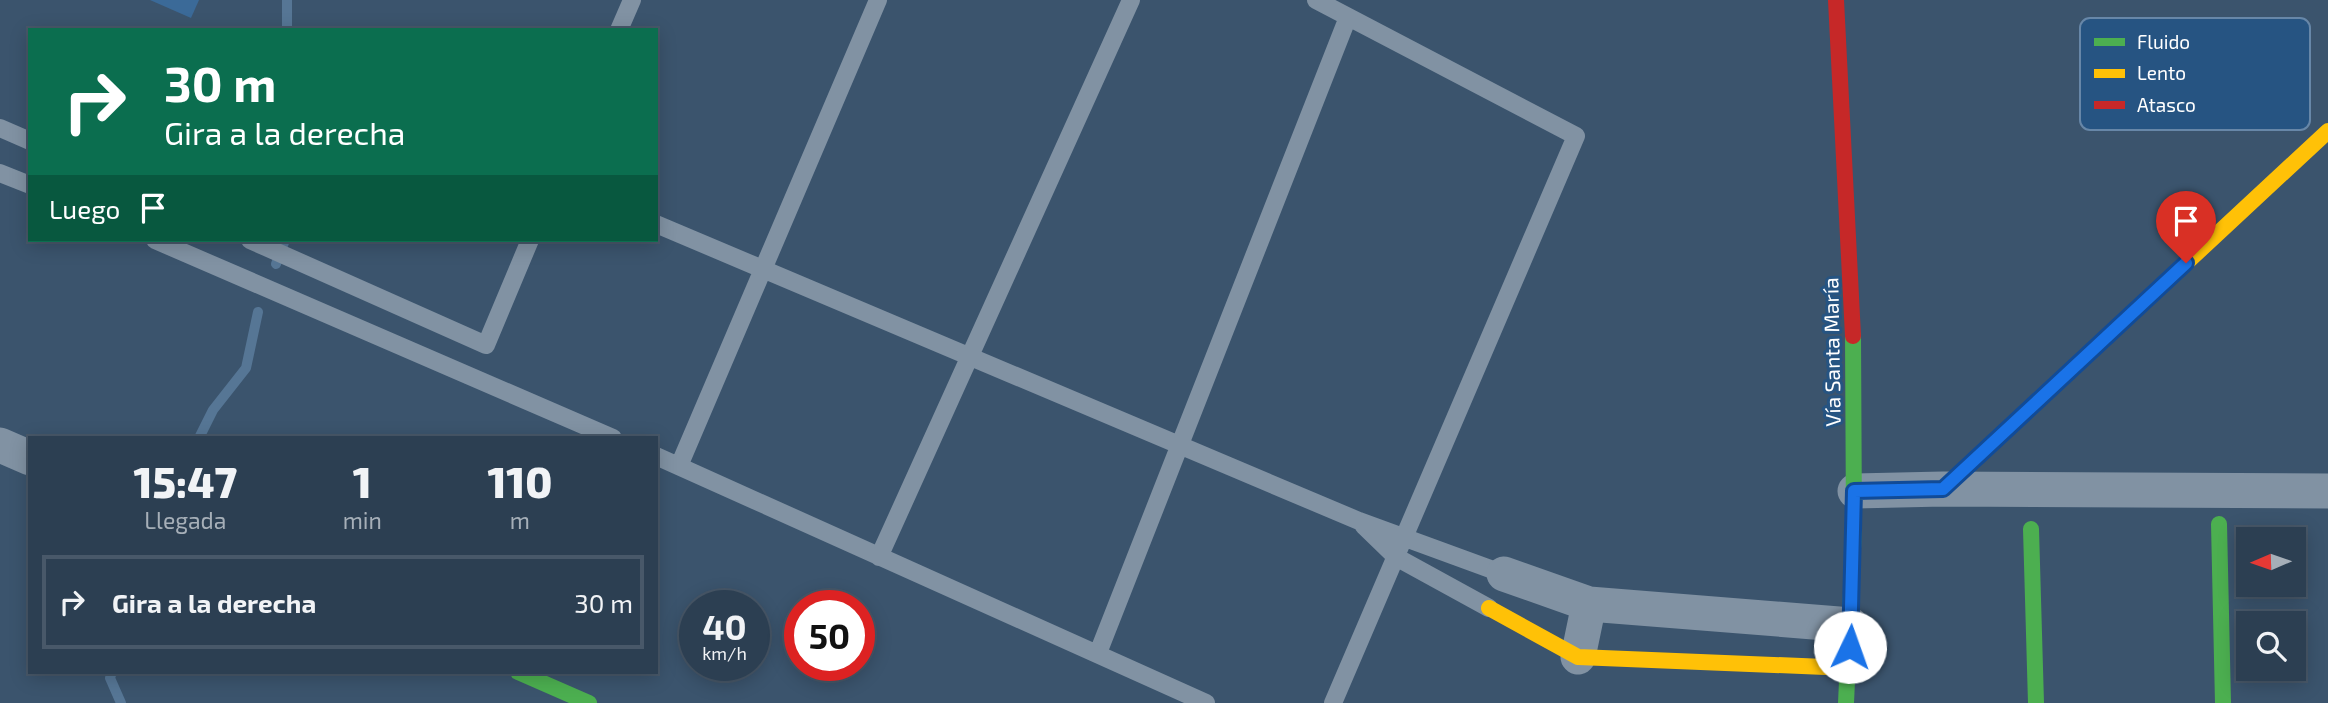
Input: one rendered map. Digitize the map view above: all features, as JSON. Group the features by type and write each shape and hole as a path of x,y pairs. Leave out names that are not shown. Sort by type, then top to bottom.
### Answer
{"street":[{"name":"Vía Santa María","path":"1836,0 1851,238 1854,491 1846,703"},
{"path":"1943,489 2328,131"},
{"path":"0,445 28,457"},
{"path":"1854,491 2321,486"},
{"path":"2219,524 2223,703"},
{"path":"2031,529 2036,703"},
{"path":"1504,573 1589,604 1851,625"},
{"path":"1526,629 1542,588"},
{"path":"1577,657 1589,604"},
{"path":"1489,608 1577,657 1849,668"},
{"path":"523,674 589,703"}],"lane":[{"path":"620,28 632,0"},
{"path":"679,466 878,0"},
{"path":"879,557 1130,0"},
{"path":"1316,0 1576,135 1333,703"},
{"path":"1098,653 1348,17"},
{"path":"0,128 28,140"},
{"path":"0,173 28,185"},
{"path":"658,225 1359,521 1504,573"},
{"path":"160,242 608,436"},
{"path":"255,242 486,345 529,242"},
{"path":"658,457 1206,703"},
{"path":"1359,521 1396,557 1489,608"}],"shaded area":[{"path":"150,0 199,0 191,18"}],"waterway":[{"path":"287,0 287,28"},
{"path":"276,264 284,242"},
{"path":"200,436 213,410 246,368 258,312"},
{"path":"111,674 110,678 121,703"}],"traffic: fast":[{"path":"1846,703 1854,527 1853,336"},
{"path":"2219,524 2223,703"},
{"path":"2031,529 2036,703"},
{"path":"523,674 589,703"}],"traffic: slow":[{"path":"1943,489 2328,131"},
{"path":"1489,608 1578,657 1849,668"}],"traffic: jam":[{"path":"1836,0 1853,336"}],"route":[{"path":"1850,647 1854,491 1943,489 2186,263"}]}
